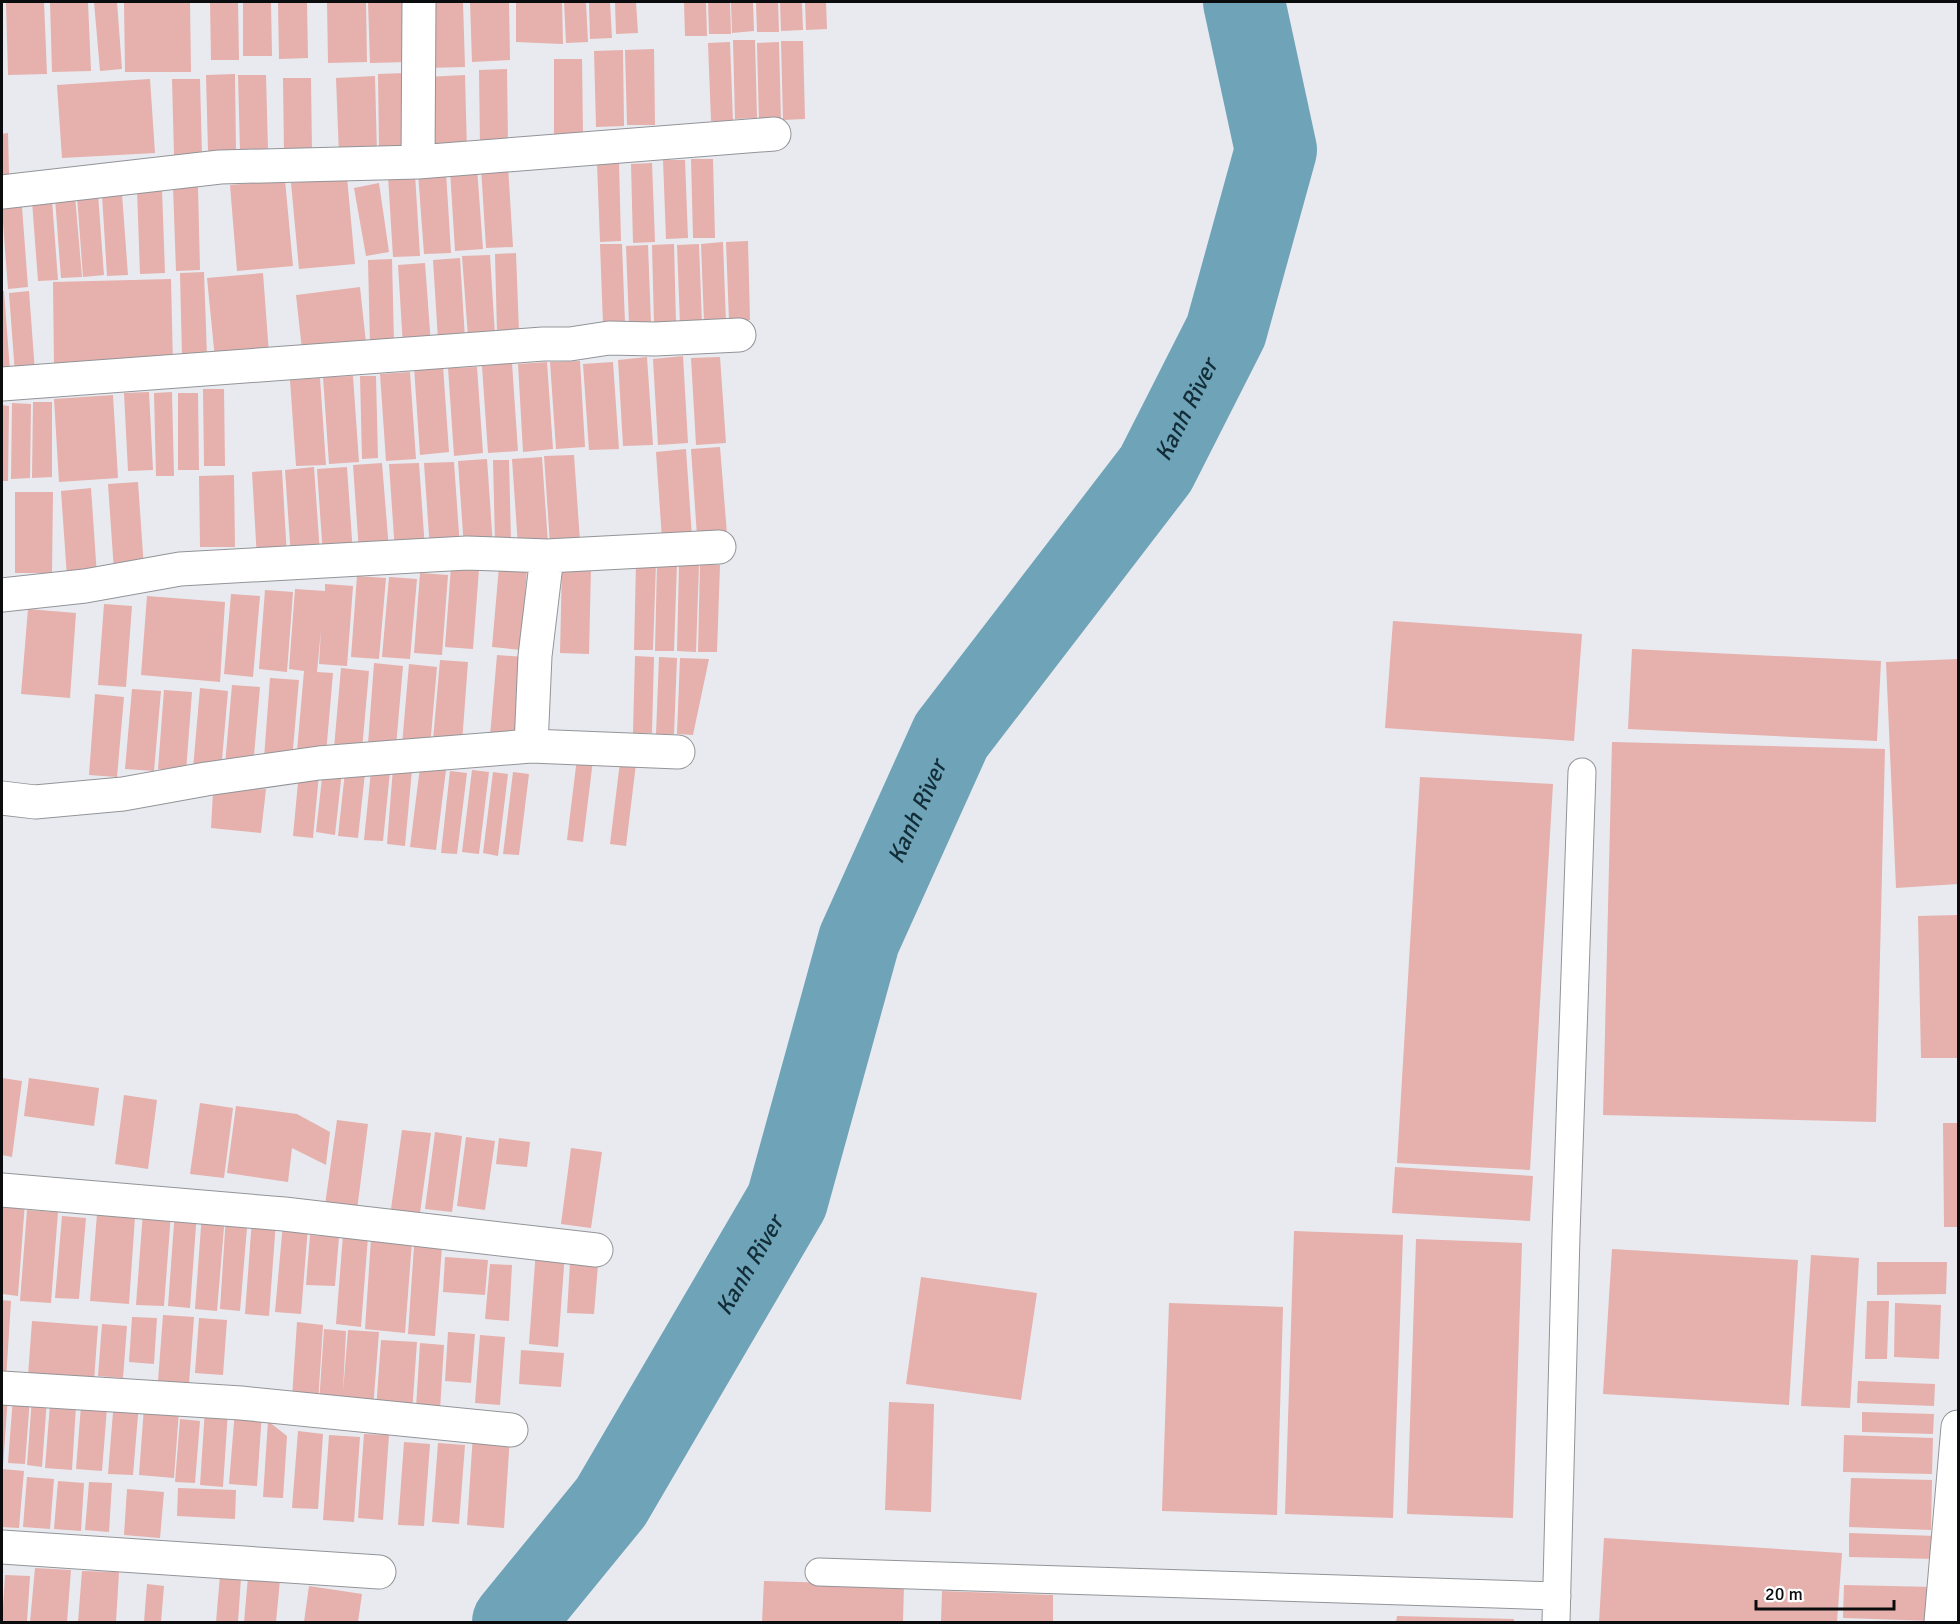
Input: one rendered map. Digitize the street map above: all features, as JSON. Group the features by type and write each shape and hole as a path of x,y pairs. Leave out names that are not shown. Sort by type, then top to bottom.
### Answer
{"street":[{"path":"418,162 419,2"},
{"path":"2,192 220,167 418,162 774,134"},
{"path":"2,384 543,344 570,344 609,338 655,339 739,335"},
{"path":"2,595 85,586 180,569 467,553 547,556 719,547"},
{"path":"531,746 535,656 547,556"},
{"path":"2,798 34,802 123,794 206,779 319,763 531,746 678,752"},
{"path":"2,1190 284,1214 596,1250"},
{"path":"2,1388 241,1403 511,1430"},
{"path":"1941,1623 1959,1427"},
{"path":"2,1547 379,1572"}],"lane":[{"path":"1556,1623 1566,1235 1582,772"},
{"path":"819,1572 1557,1596"}],"building":[{"path":"6,2 44,2 47,74 8,75"},
{"path":"50,2 88,2 91,71 52,72"},
{"path":"94,2 117,2 122,69 100,71"},
{"path":"124,2 190,2 191,72 125,72"},
{"path":"210,2 238,2 239,60 211,60"},
{"path":"243,2 271,2 272,56 243,56"},
{"path":"278,2 307,2 308,58 279,59"},
{"path":"327,2 366,2 367,62 328,63"},
{"path":"368,2 407,2 408,62 370,63"},
{"path":"425,2 463,2 465,67 427,68"},
{"path":"470,2 509,2 510,60 472,62"},
{"path":"516,2 562,2 563,44 516,42"},
{"path":"564,2 586,2 588,42 566,43"},
{"path":"589,2 610,2 612,38 590,39"},
{"path":"615,2 636,2 638,33 616,34"},
{"path":"684,2 706,2 707,36 685,36"},
{"path":"708,2 730,2 731,34 709,34"},
{"path":"731,2 753,2 754,31 732,33"},
{"path":"756,2 778,2 779,32 757,32"},
{"path":"780,2 802,2 803,30 781,31"},
{"path":"805,2 826,2 827,29 806,30"},
{"path":"733,40 755,40 757,118 735,119"},
{"path":"781,41 803,41 805,119 783,120"},
{"path":"730,42 733,121 711,121 708,43"},
{"path":"779,42 781,121 759,122 757,43"},
{"path":"654,49 655,125 627,125 625,50"},
{"path":"623,50 624,126 596,127 594,51"},
{"path":"554,59 582,59 583,135 554,135"},
{"path":"507,69 508,145 480,146 479,70"},
{"path":"406,73 407,150 379,150 378,74"},
{"path":"235,74 236,151 208,151 206,75"},
{"path":"238,75 266,75 268,150 240,151"},
{"path":"465,75 467,152 428,153 426,77"},
{"path":"375,76 377,153 339,155 336,78"},
{"path":"283,78 311,78 312,153 284,154"},
{"path":"150,79 155,153 62,158 57,85"},
{"path":"172,79 200,79 202,155 174,155"},
{"path":"8,133 9,175 2,175 2,134"},
{"path":"691,159 713,159 715,238 693,238"},
{"path":"663,160 685,160 688,238 666,239"},
{"path":"619,162 621,241 600,242 597,163"},
{"path":"652,163 655,242 633,243 631,164"},
{"path":"508,166 513,247 486,248 481,167"},
{"path":"477,168 483,249 455,251 450,170"},
{"path":"446,172 451,253 424,254 418,173"},
{"path":"415,174 420,256 393,257 388,176"},
{"path":"347,177 355,264 299,269 291,183"},
{"path":"285,180 293,266 237,271 230,185"},
{"path":"379,183 389,252 366,256 354,188"},
{"path":"173,186 198,186 200,270 176,271"},
{"path":"137,189 162,189 165,273 140,274"},
{"path":"98,194 104,275 83,277 77,196"},
{"path":"122,194 128,275 107,276 102,195"},
{"path":"75,196 82,277 61,278 55,198"},
{"path":"52,200 58,280 38,281 32,201"},
{"path":"22,207 28,287 8,289 2,209"},
{"path":"748,241 750,320 729,321 726,242"},
{"path":"723,242 726,322 704,322 701,244"},
{"path":"600,244 622,244 625,323 603,324"},
{"path":"674,244 676,323 654,324 652,245"},
{"path":"699,244 702,324 680,324 677,245"},
{"path":"648,245 651,324 629,324 626,246"},
{"path":"516,253 519,332 497,333 495,254"},
{"path":"490,255 495,335 468,337 462,256"},
{"path":"460,258 465,339 438,340 433,260"},
{"path":"392,259 394,343 370,344 368,260"},
{"path":"425,263 431,345 403,346 398,265"},
{"path":"204,272 207,356 182,357 180,273"},
{"path":"263,273 269,354 215,359 207,278"},
{"path":"171,279 173,366 54,368 53,282"},
{"path":"360,287 366,343 302,350 296,295"},
{"path":"2,291 4,291 10,371 2,372"},
{"path":"29,291 35,372 15,374 9,293"},
{"path":"683,356 688,443 658,445 653,359"},
{"path":"647,357 653,445 623,446 618,360"},
{"path":"720,357 726,443 696,445 691,358"},
{"path":"580,361 585,447 556,449 550,362"},
{"path":"547,362 553,449 523,452 518,364"},
{"path":"613,362 619,449 589,450 583,364"},
{"path":"512,363 518,451 488,453 482,366"},
{"path":"443,366 449,452 420,455 414,367"},
{"path":"477,367 483,453 454,456 448,368"},
{"path":"410,372 416,459 386,461 380,374"},
{"path":"353,376 359,462 329,464 323,377"},
{"path":"360,376 376,376 378,458 362,459"},
{"path":"320,378 326,465 296,466 290,380"},
{"path":"203,389 224,389 225,466 204,466"},
{"path":"149,392 153,470 128,471 124,393"},
{"path":"172,392 174,476 156,476 154,393"},
{"path":"178,393 198,393 199,470 178,470"},
{"path":"113,395 118,478 59,482 54,399"},
{"path":"33,402 52,402 52,477 32,478"},
{"path":"12,403 31,404 30,478 11,479"},
{"path":"2,405 9,406 8,481 2,481"},
{"path":"720,447 727,534 697,536 691,449"},
{"path":"686,449 692,537 662,539 656,452"},
{"path":"574,455 580,541 550,544 544,456"},
{"path":"542,457 548,544 518,546 512,459"},
{"path":"487,459 493,546 464,548 458,461"},
{"path":"493,460 509,460 511,542 495,543"},
{"path":"454,462 460,548 430,550 424,463"},
{"path":"382,463 389,550 359,552 353,465"},
{"path":"419,463 425,549 395,552 389,464"},
{"path":"314,467 320,554 291,557 285,470"},
{"path":"347,467 353,554 323,556 317,469"},
{"path":"282,470 287,557 257,559 252,472"},
{"path":"234,475 235,547 200,547 199,476"},
{"path":"138,482 144,569 114,571 108,484"},
{"path":"91,488 97,576 67,577 61,491"},
{"path":"15,492 53,492 52,573 15,573"},
{"path":"636,563 656,563 653,650 634,650"},
{"path":"657,563 677,563 674,651 655,651"},
{"path":"679,564 699,564 696,652 677,651"},
{"path":"700,564 720,565 717,652 698,652"},
{"path":"562,565 591,566 589,654 560,653"},
{"path":"451,567 479,569 473,649 445,647"},
{"path":"499,567 527,569 521,650 492,647"},
{"path":"420,573 448,575 442,655 414,653"},
{"path":"357,576 386,578 379,659 351,657"},
{"path":"389,577 417,579 410,659 382,657"},
{"path":"325,584 353,586 347,666 319,664 321,630 317,672 333,673 326,754 297,751 304,671 289,669 295,589 325,591"},
{"path":"265,590 293,592 287,672 259,669"},
{"path":"231,594 260,596 253,677 224,674"},
{"path":"147,596 225,602 220,682 141,675"},
{"path":"104,604 132,606 126,687 98,685"},
{"path":"28,609 76,613 70,698 21,694"},
{"path":"1393,621 1582,634 1574,741 1385,728"},
{"path":"1632,649 1881,661 1877,741 1628,729"},
{"path":"497,655 525,657 519,738 490,736"},
{"path":"635,656 654,657 652,733 633,733"},
{"path":"659,657 677,658 674,734 656,734"},
{"path":"680,658 709,659 693,735 677,734"},
{"path":"1958,659 1958,884 1896,888 1886,662"},
{"path":"440,660 468,662 462,743 433,740"},
{"path":"374,663 403,666 396,746 368,744"},
{"path":"409,664 437,667 430,747 402,745"},
{"path":"341,668 369,671 362,750 334,748"},
{"path":"270,678 299,680 292,760 264,758"},
{"path":"232,685 260,687 253,767 225,765"},
{"path":"200,688 228,691 221,771 193,769"},
{"path":"132,689 161,691 154,771 125,769"},
{"path":"164,690 192,692 186,772 158,769"},
{"path":"95,694 124,697 117,777 89,775"},
{"path":"1612,742 1885,749 1876,1122 1603,1115"},
{"path":"577,758 593,760 583,842 567,840"},
{"path":"620,762 636,764 626,846 610,844"},
{"path":"420,767 446,770 436,850 410,847"},
{"path":"393,768 412,770 405,846 387,844"},
{"path":"323,769 342,771 335,835 316,832"},
{"path":"472,770 489,772 479,854 462,852"},
{"path":"371,771 390,772 383,841 364,840"},
{"path":"450,771 467,773 457,854 441,853"},
{"path":"299,772 319,774 313,838 293,836"},
{"path":"345,772 365,773 358,838 338,836"},
{"path":"493,772 508,774 498,856 483,853"},
{"path":"513,772 529,774 519,855 503,854"},
{"path":"1420,777 1553,784 1530,1170 1397,1163"},
{"path":"266,789 261,833 211,828 213,792"},
{"path":"1958,915 1958,1058 1921,1058 1918,916"},
{"path":"2,1078 22,1081 12,1157 2,1155"},
{"path":"29,1078 99,1088 94,1126 24,1116"},
{"path":"124,1095 157,1100 148,1169 115,1164"},
{"path":"200,1103 233,1108 224,1178 190,1174"},
{"path":"236,1106 297,1114 330,1132 326,1165 292,1148 288,1182 227,1173"},
{"path":"337,1120 368,1124 357,1210 325,1205"},
{"path":"1943,1123 1958,1123 1958,1227 1944,1227"},
{"path":"402,1130 431,1133 420,1213 391,1209"},
{"path":"435,1132 462,1136 452,1212 425,1209"},
{"path":"466,1137 495,1141 485,1210 457,1206"},
{"path":"499,1138 530,1142 527,1167 496,1164"},
{"path":"571,1148 602,1152 591,1228 561,1224"},
{"path":"1395,1167 1533,1176 1530,1221 1392,1213"},
{"path":"2,1201 25,1202 18,1296 2,1294"},
{"path":"27,1210 58,1212 51,1303 20,1301"},
{"path":"175,1210 197,1212 190,1308 168,1306"},
{"path":"143,1212 171,1214 164,1306 136,1305"},
{"path":"202,1213 225,1215 217,1311 195,1309"},
{"path":"97,1214 135,1217 129,1304 90,1301"},
{"path":"226,1215 248,1216 240,1311 220,1309"},
{"path":"62,1216 86,1218 79,1299 55,1298"},
{"path":"252,1219 276,1221 269,1316 245,1314"},
{"path":"283,1223 308,1227 301,1314 275,1312"},
{"path":"1294,1231 1403,1235 1393,1518 1285,1514"},
{"path":"310,1235 339,1237 335,1286 306,1285"},
{"path":"343,1235 368,1237 361,1327 336,1324"},
{"path":"371,1239 412,1242 405,1333 365,1329"},
{"path":"1416,1239 1522,1243 1513,1518 1407,1514"},
{"path":"414,1246 442,1248 435,1336 408,1334"},
{"path":"1612,1249 1798,1260 1789,1405 1603,1394"},
{"path":"536,1250 565,1253 558,1347 529,1344"},
{"path":"1811,1255 1859,1258 1850,1408 1801,1406"},
{"path":"445,1257 488,1260 485,1295 443,1292"},
{"path":"1877,1262 1947,1262 1946,1294 1877,1295"},
{"path":"570,1263 598,1265 594,1314 567,1313"},
{"path":"490,1264 512,1265 509,1321 485,1319"},
{"path":"921,1277 1037,1293 1021,1400 906,1384"},
{"path":"2,1300 11,1301 6,1380 2,1380"},
{"path":"1867,1301 1889,1301 1887,1359 1865,1359"},
{"path":"1169,1303 1283,1307 1277,1515 1162,1511"},
{"path":"1895,1303 1941,1305 1939,1359 1894,1357"},
{"path":"163,1315 194,1317 189,1384 158,1381"},
{"path":"132,1317 157,1318 154,1364 129,1362"},
{"path":"199,1318 227,1320 223,1375 195,1373"},
{"path":"32,1321 98,1326 94,1381 28,1376"},
{"path":"297,1322 323,1325 318,1403 292,1398"},
{"path":"102,1324 127,1326 123,1378 98,1376"},
{"path":"324,1329 346,1331 343,1392 348,1330 379,1332 373,1409 319,1404"},
{"path":"448,1332 475,1334 471,1383 445,1381"},
{"path":"480,1335 505,1337 500,1405 475,1403"},
{"path":"381,1340 417,1342 412,1413 376,1410"},
{"path":"420,1343 444,1345 440,1410 416,1408"},
{"path":"521,1350 564,1353 561,1387 519,1384"},
{"path":"1858,1381 1935,1384 1934,1406 1857,1403"},
{"path":"2,1395 8,1396 3,1466 2,1466"},
{"path":"13,1397 30,1398 25,1464 8,1463"},
{"path":"32,1398 47,1400 42,1467 27,1465"},
{"path":"114,1400 139,1403 133,1475 108,1474"},
{"path":"889,1402 934,1404 931,1512 885,1510"},
{"path":"50,1404 76,1406 72,1470 45,1468"},
{"path":"81,1406 107,1408 102,1471 76,1469"},
{"path":"144,1407 179,1410 174,1478 139,1475"},
{"path":"205,1409 228,1411 223,1487 200,1485"},
{"path":"235,1410 262,1412 257,1486 229,1484"},
{"path":"1862,1412 1934,1414 1933,1434 1862,1432"},
{"path":"180,1419 200,1421 195,1483 175,1482"},
{"path":"268,1421 287,1436 283,1498 263,1497"},
{"path":"298,1431 323,1434 318,1509 292,1508"},
{"path":"364,1434 389,1435 383,1520 358,1518"},
{"path":"473,1434 510,1436 504,1528 467,1525"},
{"path":"329,1435 360,1437 354,1522 323,1520"},
{"path":"1844,1435 1933,1438 1932,1474 1843,1472"},
{"path":"404,1442 430,1444 424,1526 398,1525"},
{"path":"438,1443 465,1445 459,1524 432,1522"},
{"path":"2,1469 24,1471 19,1528 2,1527"},
{"path":"27,1477 54,1479 50,1529 23,1527"},
{"path":"1851,1478 1932,1480 1931,1530 1849,1527"},
{"path":"58,1481 84,1483 81,1531 54,1529"},
{"path":"89,1482 112,1483 109,1532 85,1530"},
{"path":"178,1488 236,1490 235,1519 177,1516"},
{"path":"127,1489 164,1492 160,1538 124,1535"},
{"path":"1849,1533 1937,1536 1936,1559 1849,1557"},
{"path":"1604,1538 1842,1553 1837,1622 1599,1622"},
{"path":"35,1568 71,1570 67,1622 30,1622"},
{"path":"82,1571 119,1572 116,1622 78,1622"},
{"path":"5,1575 30,1576 27,1622 2,1622"},
{"path":"220,1576 241,1578 238,1622 216,1622"},
{"path":"248,1577 280,1580 276,1622 244,1622"},
{"path":"764,1581 904,1585 903,1622 762,1622"},
{"path":"147,1584 164,1586 161,1622 144,1622"},
{"path":"1844,1585 1935,1587 1934,1621 1843,1618"},
{"path":"309,1586 362,1594 358,1622 304,1622"},
{"path":"942,1591 1053,1595 1053,1622 941,1622"},
{"path":"1397,1616 1514,1619 1514,1622 1396,1622"}],"waterway":[{"name":"Kanh River","path":"513,1622 611,1502 787,1201 859,940 951,736 1156,469 1226,331 1276,150 1244,2"}]}
